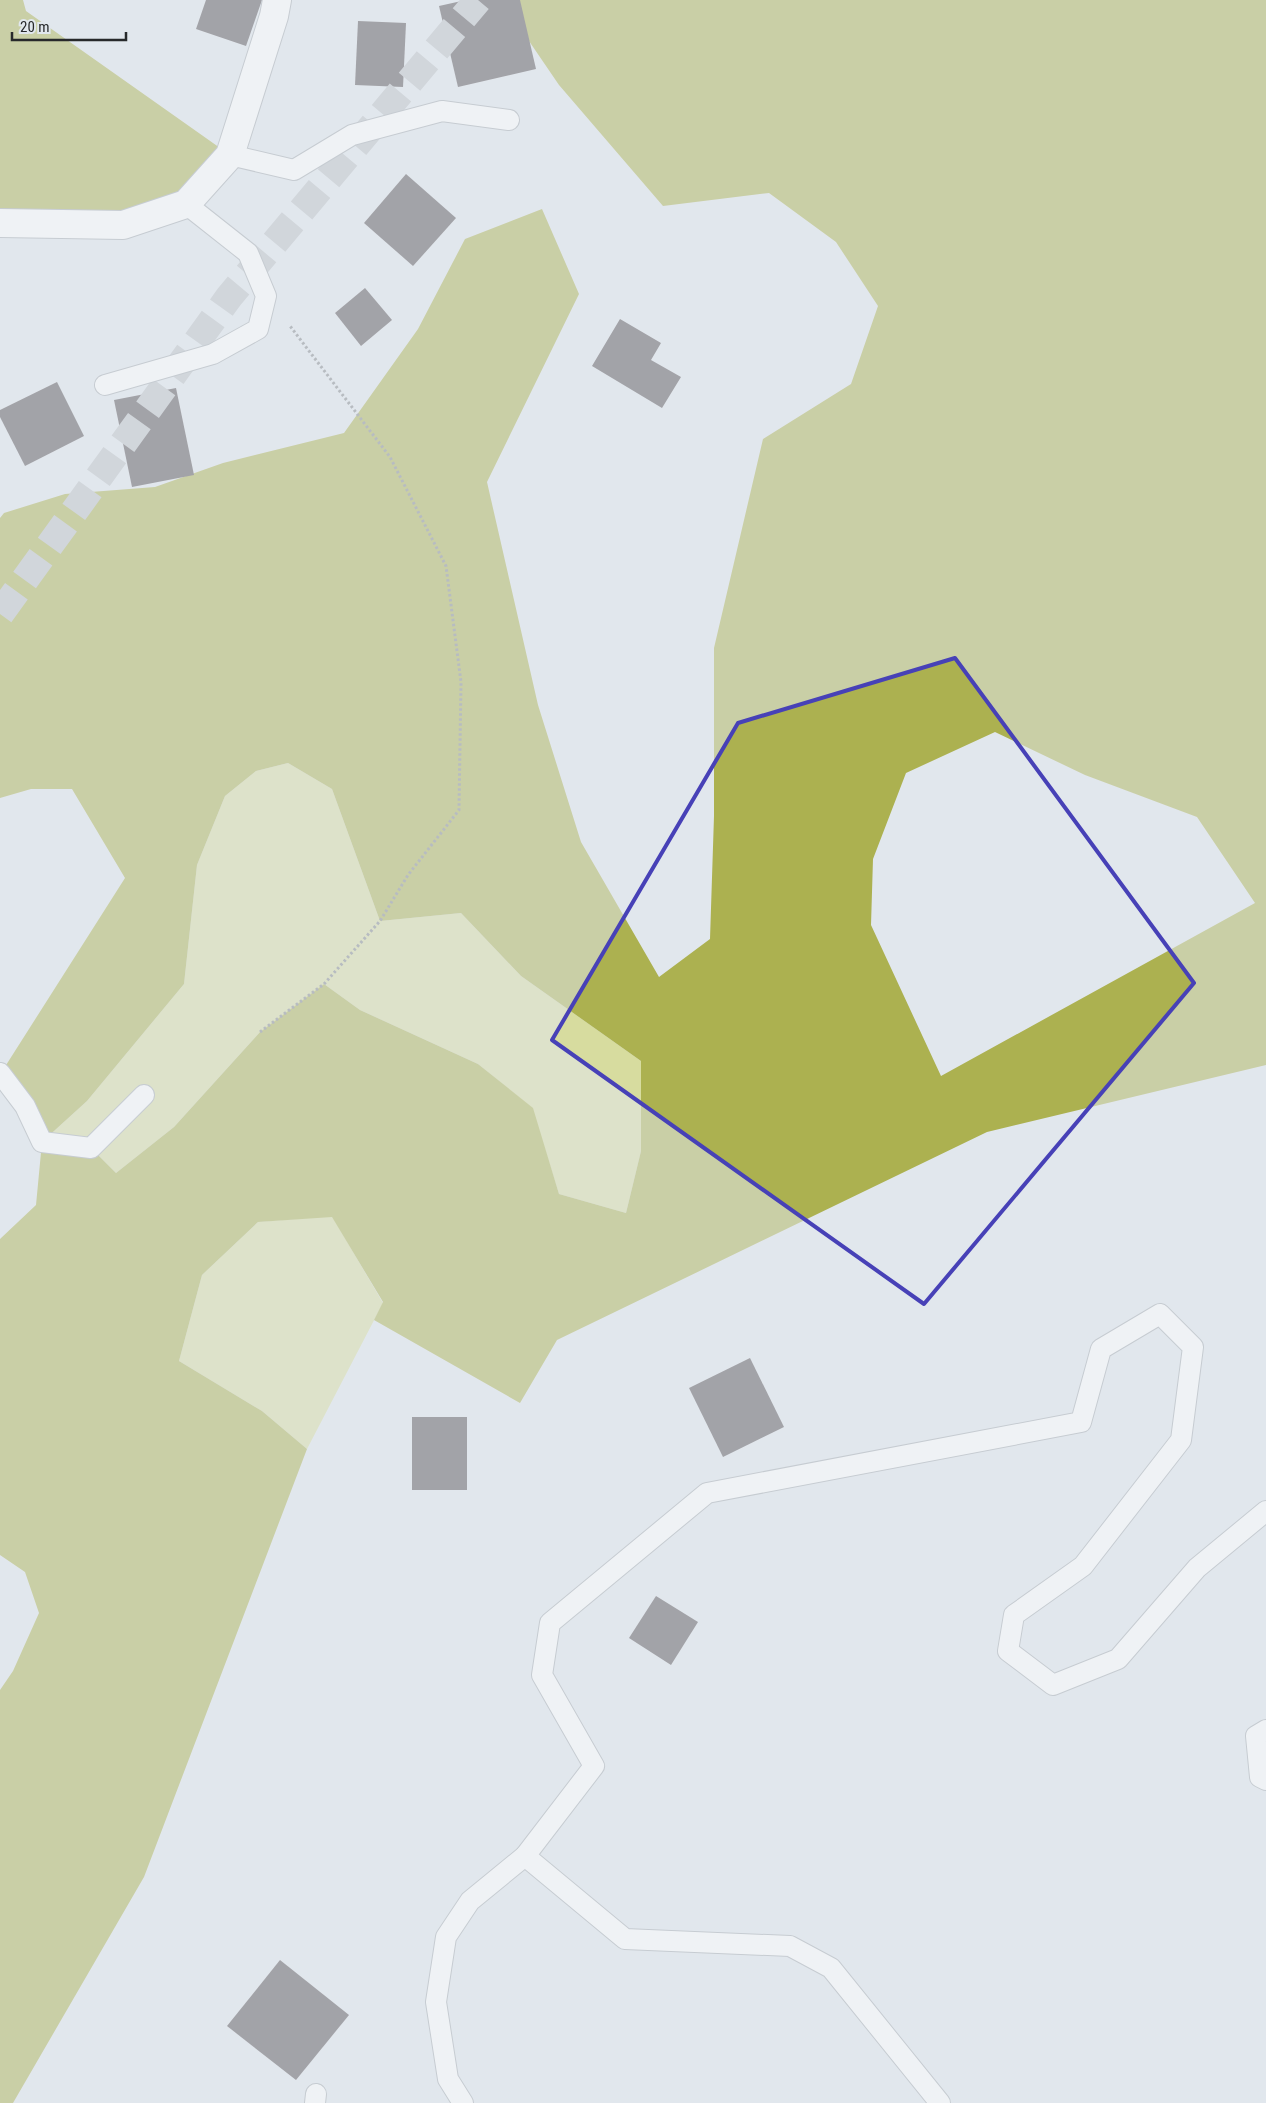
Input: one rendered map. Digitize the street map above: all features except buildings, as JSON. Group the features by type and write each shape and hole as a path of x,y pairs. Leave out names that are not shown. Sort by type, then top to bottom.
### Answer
{"street":[{"path":"0,223 124,225 186,204 230,155 274,16 277,0"}],"lane":[{"path":"230,155 294,170 352,136 442,111 509,120"},
{"path":"105,385 213,354 258,329 266,296 248,252 186,204"},
{"path":"0,1073 25,1106 42,1142 91,1148 144,1095"},
{"path":"462,2103 448,2079 436,2002 446,1937 470,1901 525,1856 594,1766 542,1675 550,1623 707,1493 1081,1422 1102,1349 1160,1314 1193,1347 1181,1440 1083,1566 1014,1614 1008,1651 1053,1686 1118,1660 1197,1568 1266,1510"},
{"path":"1266,1730 1256,1736 1260,1777 1266,1780"},
{"path":"525,1856 625,1939 790,1946 830,1968 940,2103"}],"path":[{"path":"260,1032 324,984 343,963 380,921 408,875 459,810 461,682 446,566 390,457 266,296"}],"highlighted area":[{"path":"955,658 1194,983 924,1304 552,1040 738,723"}],"green space":[{"path":"0,0 23,0 26,11 230,155 186,204 123,225 0,223"},
{"path":"501,0 1266,0 1266,1065 987,1132 557,1340 520,1403 374,1320 383,1302 332,1217 258,1222 202,1275 179,1361 262,1411 307,1449 144,1877 13,2103 0,2103 0,1690 13,1671 39,1613 25,1572 0,1555 0,1239 36,1205 42,1142 1,1073 125,878 72,789 31,789 0,798 0,518 4,513 65,494 155,487 223,463 344,433 418,329 465,239 542,209 579,294 487,482 538,705 581,842 659,977 710,939 714,816 714,648 763,439 851,384 878,306 836,242 769,193 663,206 559,85","holes":["995,732 1085,775 1197,817 1255,903 941,1076 871,925 873,859 906,773","288,763 332,789 380,921 461,913 521,976 641,1061 641,1151 626,1213 559,1194 533,1108 478,1064 360,1010 324,984 260,1032 174,1127 116,1173 91,1148 43,1141 87,1101 184,984 197,865 225,796 256,771"]},
{"path":"288,763 332,789 380,921 461,913 521,976 641,1061 641,1151 626,1213 559,1194 532,1108 478,1064 360,1010 324,984 260,1032 174,1127 116,1173 91,1148 42,1142 87,1101 184,984 197,865 225,796 256,771"},
{"path":"332,1216 383,1303 307,1449 262,1411 179,1361 202,1275 258,1222"}],"tunnel":[{"path":"0,614 229,297 478,0"}]}
